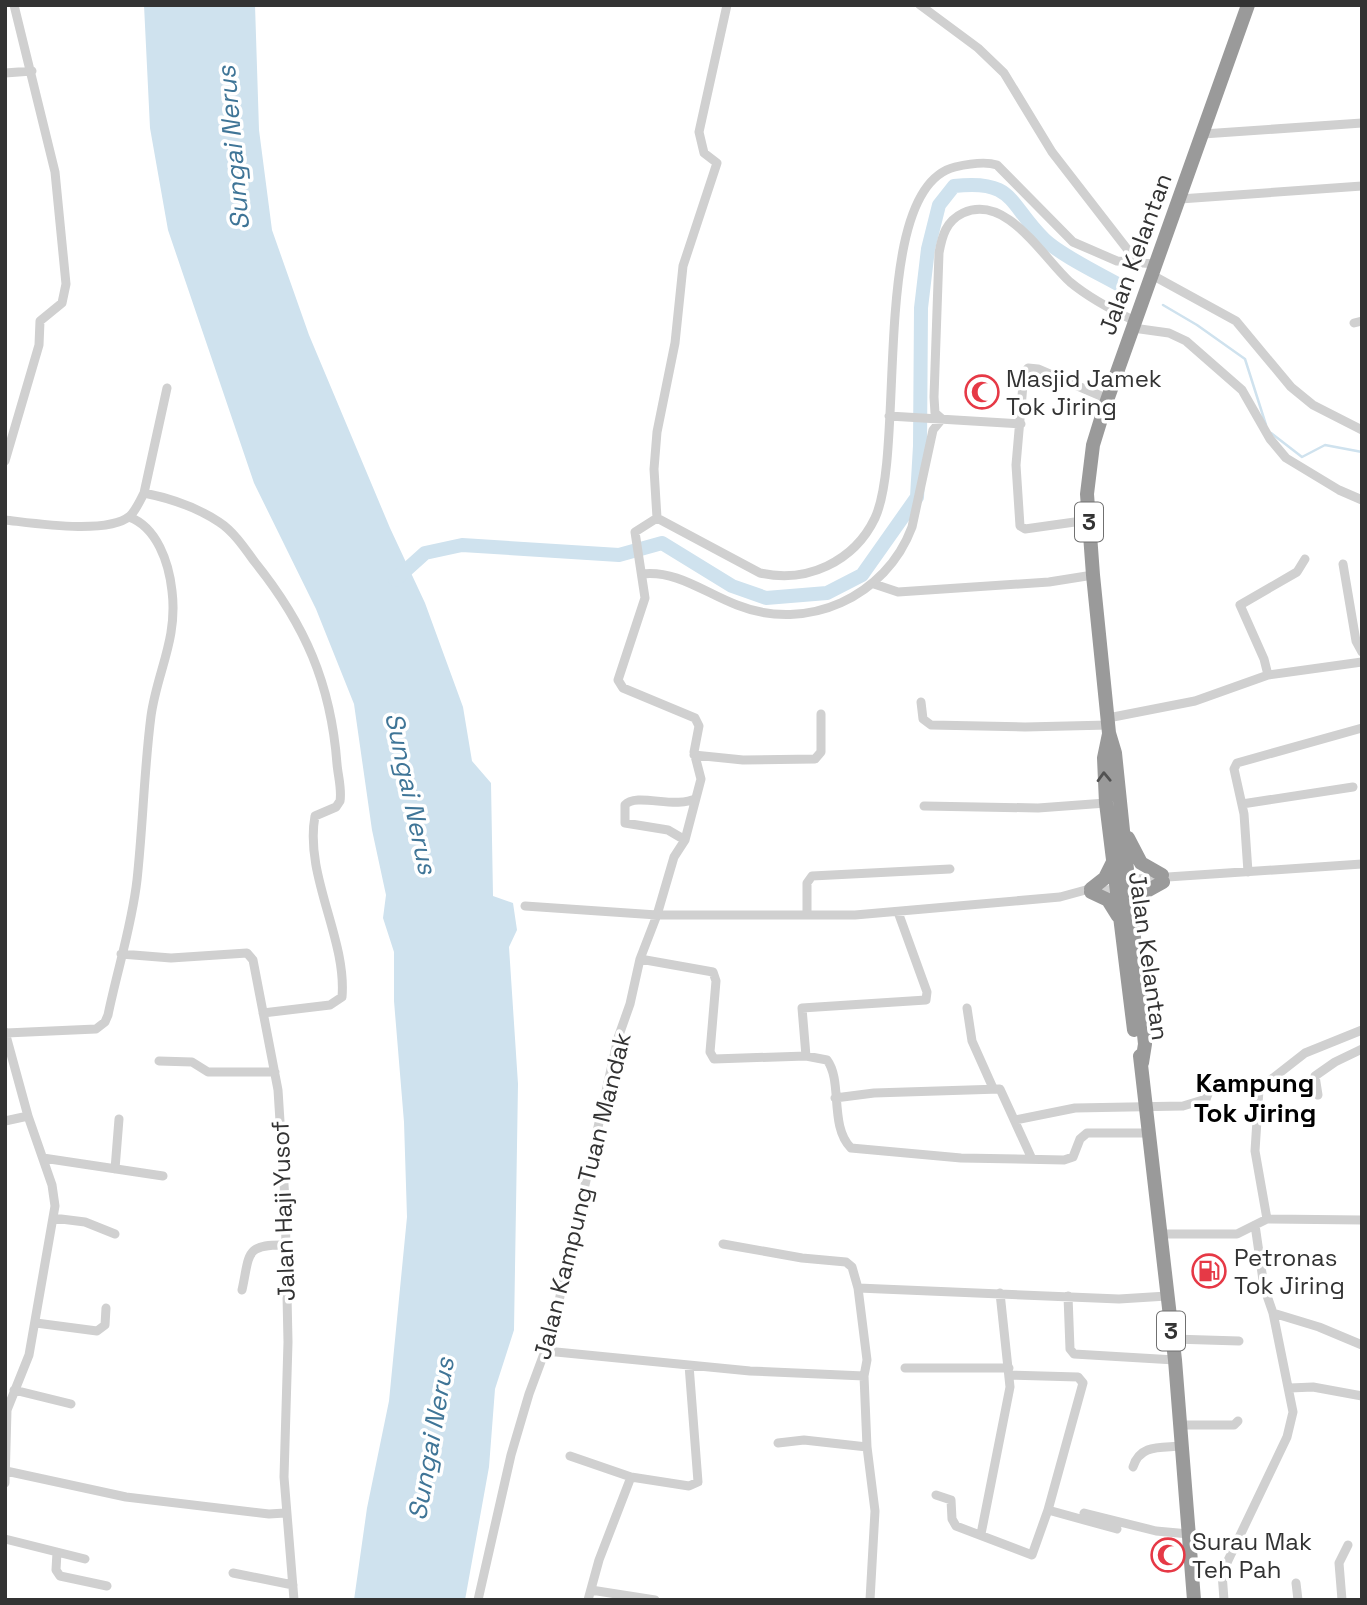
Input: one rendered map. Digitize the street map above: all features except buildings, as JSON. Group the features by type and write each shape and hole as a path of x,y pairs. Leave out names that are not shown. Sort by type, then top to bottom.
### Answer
{"highway":[{"name":"Jalan Kelantan","path":"1142,1063 1128,988 1122,923 1122,820 1093,575 1089,471 1108,399 1248,5"},
{"name":"Jalan Kelantan","path":"1109,725 1104,758 1106,803 1113,862 1123,884 1134,943 1145,1044 1142,1063"},
{"path":"1122,820 1137,857 1151,871 1164,878 1140,897 1134,943"},
{"path":"1113,862 1105,877 1090,891 1108,901 1122,923"},
{"name":"3","path":"1142,1063 1175,1360 1194,1600"}],"street":[{"path":"5,461 39,345 40,321 62,303 66,292 55,172 14,5"},
{"path":"657,518 654,469 657,432 677,333 683,267 717,163 701,148 699,132 727,5"},
{"path":"920,5 978,48 1004,73 1052,152 1138,263 1236,321 1290,387 1313,405 1362,430"},
{"path":"5,73 32,71"},
{"path":"1203,134 1362,123"},
{"path":"657,518 760,573 791,576 818,570 843,557 856,545 876,517 885,477 888,416 905,239 917,206 939,173 962,165 998,165 1073,242 1117,261 1138,263"},
{"path":"1180,199 1362,186"},
{"path":"939,418 935,413 934,397 939,253 944,230 963,213 989,210 1006,218 1070,282 1135,323 1186,341 1242,390 1270,439 1286,458 1339,491 1362,500"},
{"path":"1089,520 1025,529 1020,526 1016,465 1024,373 1028,368 1038,369 1108,399"},
{"path":"5,520 105,524 129,517 144,493 167,388"},
{"path":"888,416 1021,424"},
{"path":"657,518 635,532 640,569 678,577 739,606 772,614 838,606 874,584 907,541 918,510 933,430 939,418"},
{"path":"144,493 208,516 235,536 292,613 327,690 341,795 336,807 315,816 314,838 323,896 341,976 342,998 330,1005 263,1013"},
{"path":"5,1483 7,1410 27,1362 36,1323 55,1195 27,1116 6,1033 96,1029 102,1026 108,1015 137,881 151,718 168,655 172,600 169,576 156,541 146,526 129,517"},
{"path":"1268,675 1264,659 1240,605 1297,572 1305,559"},
{"path":"1343,564 1356,641 1362,652"},
{"name":"Jalan Kampung Tuan Mandak","path":"478,1600 511,1455 529,1394 547,1351 607,1080 630,1004 640,959 657,915 674,857 685,839 701,773 694,755 699,726 695,718 623,688 618,680 645,598 640,569"},
{"path":"874,584 898,592 1049,582 1093,575"},
{"path":"920,702 923,719 931,725 1109,725 1195,701 1268,675 1362,662"},
{"path":"694,755 743,760 815,759 821,752 821,714"},
{"path":"1248,872 1242,804 1234,769 1237,763 1362,728"},
{"path":"1242,804 1353,787"},
{"path":"685,839 668,830 625,823 625,806 633,800 684,804 695,798"},
{"path":"924,806 1038,808 1106,803"},
{"path":"525,906 657,915 898,912 1060,897 1164,878 1362,864"},
{"path":"807,915 807,883 811,876 950,869"},
{"path":"806,1056 801,1016 806,1006 926,1000 926,992 898,912"},
{"name":"Jalan Haji Yusof","path":"121,954 171,958 247,953 253,960 275,1072 286,1245 285,1513 294,1600"},
{"path":"640,959 713,972 716,981 710,1052 714,1059 806,1056 822,1057 831,1063 835,1098 846,1142 856,1150 961,1158 1070,1160 1080,1139 1087,1133 1150,1133"},
{"path":"967,1008 971,1037 993,1088"},
{"path":"1267,1219 1255,1151 1259,1088 1305,1053 1362,1030"},
{"path":"1318,1095 1315,1076 1335,1062 1362,1049"},
{"path":"159,1060 192,1062 208,1072 275,1072"},
{"path":"1015,1120 1085,1107 1189,1106 1203,1101 1213,1082"},
{"path":"835,1098 874,1093 944,1093 993,1088 1003,1092 1032,1159"},
{"path":"5,1121 27,1116"},
{"path":"115,1169 119,1119"},
{"path":"43,1158 163,1177"},
{"path":"53,1218 85,1222 115,1234"},
{"path":"1161,1234 1237,1234 1267,1219 1362,1220"},
{"path":"1224,1600 1222,1573 1290,1428 1290,1388 1273,1313 1264,1287 1255,1225"},
{"path":"242,1290 254,1249 260,1244 286,1245"},
{"path":"723,1244 802,1258 846,1262 852,1267 858,1288 867,1360 864,1376 867,1447 876,1511 870,1600"},
{"path":"858,1288 1134,1299 1167,1296"},
{"path":"981,1534 1009,1404 1010,1372 1000,1293"},
{"path":"1068,1296 1070,1349 1074,1354 1175,1360"},
{"path":"36,1323 97,1331 104,1325 106,1308"},
{"path":"1273,1313 1319,1326 1362,1345"},
{"path":"1172,1339 1239,1341"},
{"path":"547,1351 689,1365 864,1376"},
{"path":"570,1456 631,1477 689,1486 698,1482 689,1365"},
{"path":"905,1368 1078,1377 1083,1383 1048,1510 1032,1555 954,1524 951,1500 936,1494"},
{"path":"1290,1388 1313,1387 1362,1396"},
{"path":"14,1390 71,1404"},
{"path":"1180,1425 1234,1424 1238,1421"},
{"path":"778,1443 804,1440 867,1447"},
{"path":"1133,1467 1136,1458 1146,1449 1181,1446"},
{"path":"6,1471 126,1497 269,1514 285,1513"},
{"path":"631,1477 589,1595 655,1600"},
{"path":"1048,1510 1117,1529"},
{"path":"1084,1513 1156,1531 1188,1534"},
{"path":"5,1539 85,1559"},
{"path":"1342,1600 1339,1563 1348,1545"},
{"path":"57,1552 56,1570 60,1576 107,1586"},
{"path":"1192,1571 1222,1573"},
{"path":"233,1573 293,1585"},
{"path":"1296,1583 1298,1600"}],"water":[{"name":"Sungai Nerus","path":"144,5 255,5 259,130 272,230 309,335 390,528 425,603 463,707 472,761 491,783 493,896 513,903 517,930 509,947 518,1084 514,1330 495,1389 489,1467 465,1600 354,1600 367,1508 389,1401 407,1217 404,1122 394,1001 394,952 383,918 386,895 372,830 354,704 316,609 254,483 168,230 150,128"}],"waterway":[{"path":"395,580 425,553 462,545 619,555 662,543 732,586 766,598 827,593 862,575 917,497 921,308 928,249 939,205 954,186 989,186 1000,190 1051,245 1123,287"},
{"path":"1163,305 1245,359 1266,425"},
{"path":"1271,433 1302,457 1325,445 1362,452"}],"place":[{"name":"Masjid Jamek Tok Jiring","path":"982,392"},
{"name":"Petronas Tok Jiring","path":"1209,1271"},
{"name":"Surau Mak Teh Pah","path":"1168,1555"}],"district":[{"name":"Kampung Tok Jiring","path":"1255,1098"}]}
